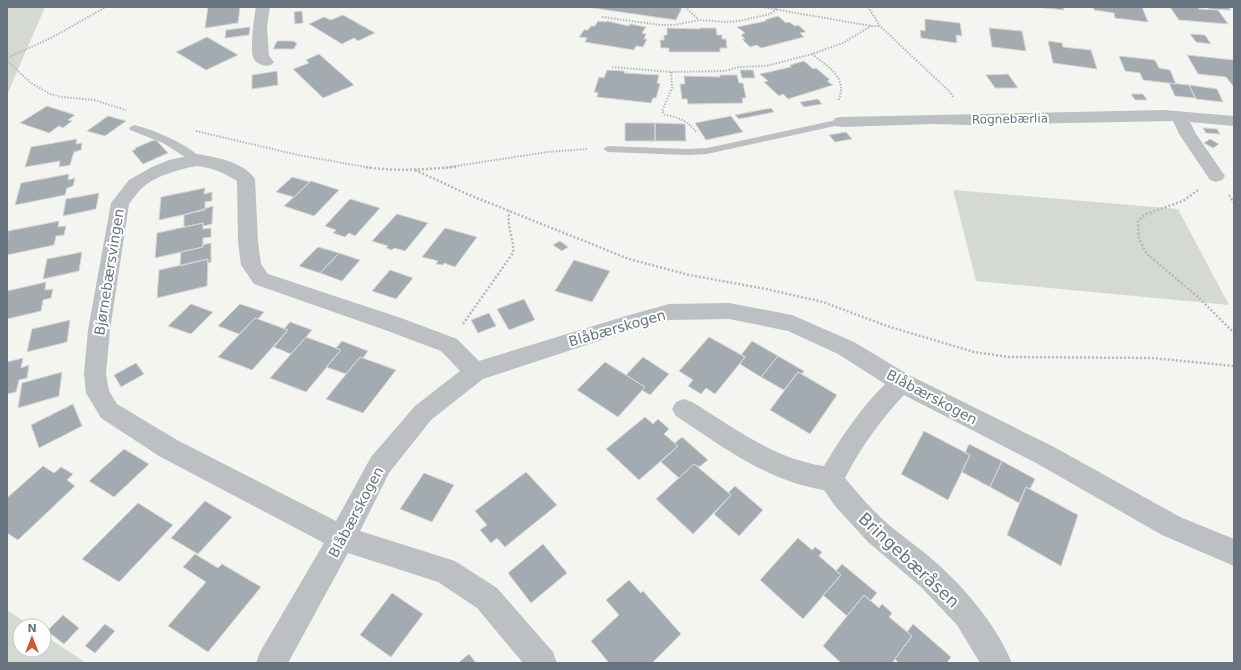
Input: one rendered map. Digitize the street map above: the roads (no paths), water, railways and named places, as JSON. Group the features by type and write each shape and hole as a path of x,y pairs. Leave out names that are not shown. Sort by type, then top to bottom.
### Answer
{"street":[{"path":"264,7 260,26 260,42 261,57 266,62"},
{"path":"1179,116 1188,134 1216,176"},
{"name":"Rognebærlia","path":"842,122 934,119 970,120 1179,116 1234,121"},
{"name":"Bjørnebærsvingen","path":"475,372 449,345 393,324 261,279 251,265 248,242 246,179 231,169 213,162 197,160 175,164 158,171 135,184 120,203 99,330 95,374 98,393 109,410 168,448 258,496 342,538 444,571 487,598 542,663"},
{"name":"Blåbærskogen","path":"271,663 342,538 380,465 423,414 475,372 626,324 669,312 729,311 792,323 846,348 901,382 1045,455 1171,526 1234,553"},
{"path":"684,409 763,459 804,475 832,479 846,451 880,404 901,382"},
{"name":"Bringebæråsen","path":"832,479 844,497 878,533 931,577 967,615 997,663"}],"lane":[{"path":"608,149 687,152 707,151 842,122"},
{"path":"134,128 160,136 181,147 197,160"}]}
